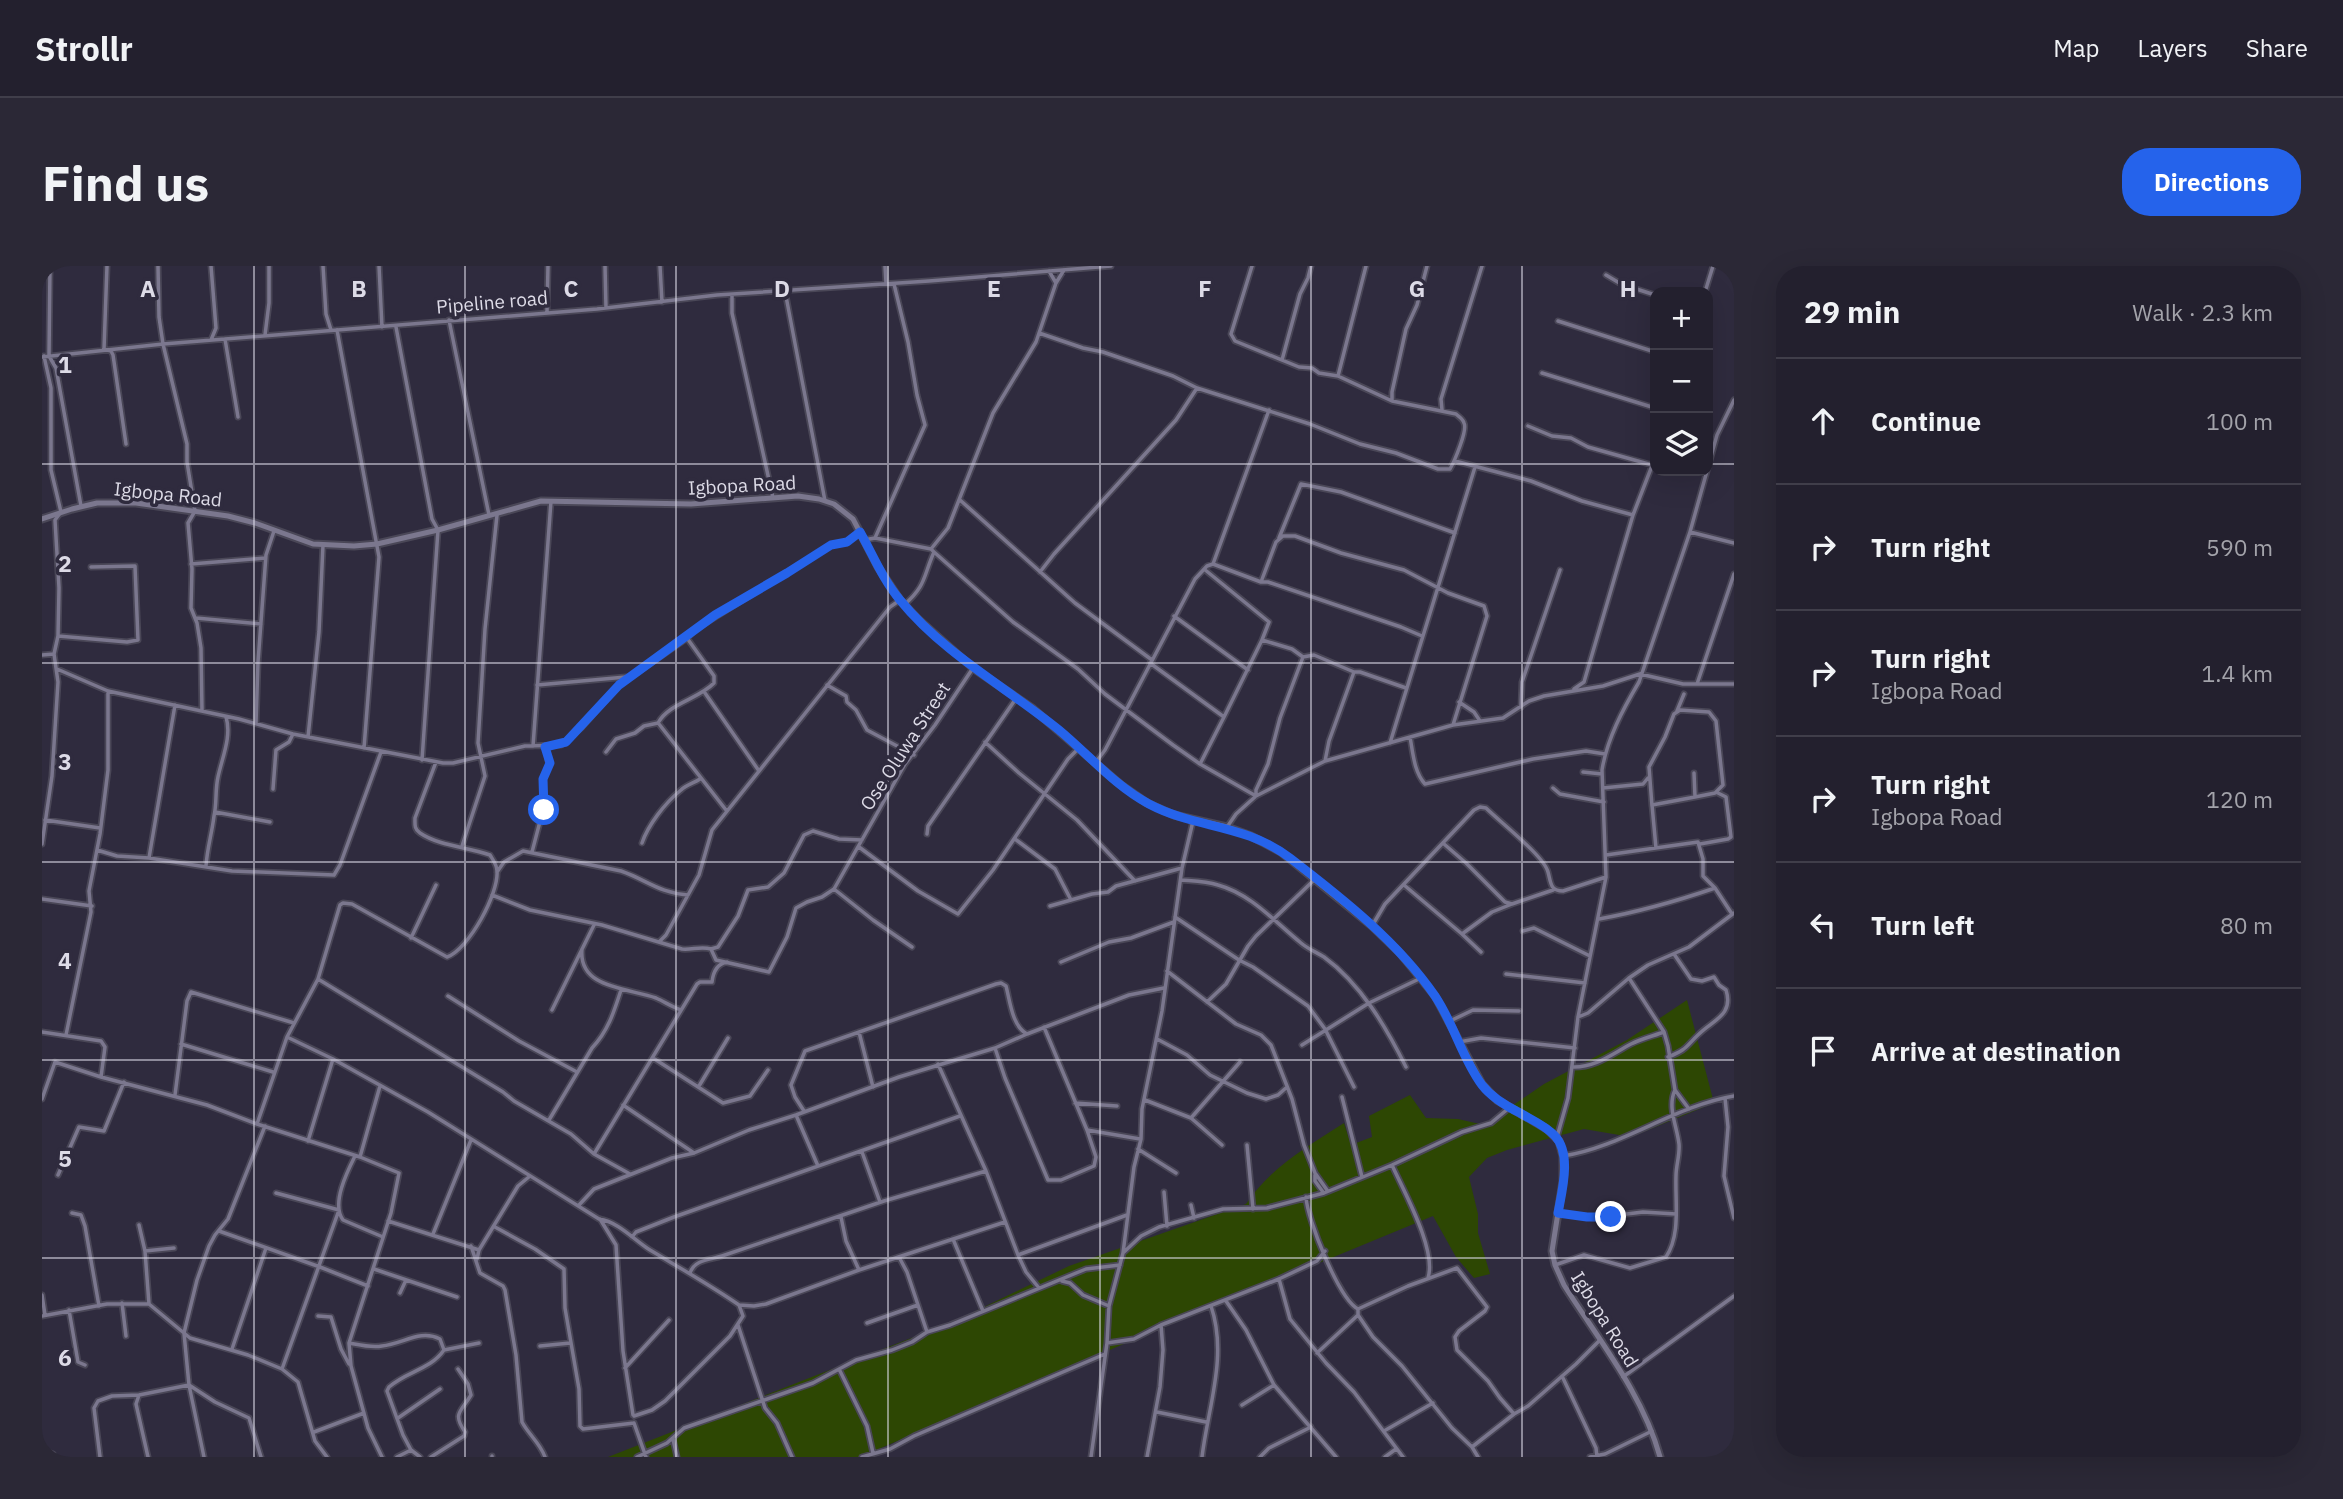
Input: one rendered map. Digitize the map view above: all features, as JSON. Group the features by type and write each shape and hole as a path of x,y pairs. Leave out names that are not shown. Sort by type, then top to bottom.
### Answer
{"street":[{"path":"42,844 52,776 57,669 54,654 58,636 59,588 55,520 61,512 51,470 51,388 45,356 50,266"},
{"path":"107,266 104,349 111,351 113,355 125,444"},
{"path":"158,266 159,317 163,344 187,444 187,462 195,511 188,523 191,608 201,648 202,712"},
{"path":"211,266 216,328 211,340"},
{"path":"265,335 269,303 269,266"},
{"path":"323,266 326,314 331,330"},
{"path":"379,266 382,327"},
{"path":"547,312 548,266"},
{"path":"605,266 606,308"},
{"path":"660,266 662,302"},
{"path":"886,266 886,283"},
{"name":"Pipeline road","path":"45,356 225,338 396,327 449,320 606,308 717,295 1111,266"},
{"path":"1039,333 1173,376 1197,388 1310,424 1338,437 1396,453 1438,469 1450,469 1455,461 1465,425 1456,414 1392,401 1338,376 1299,367 1236,341 1231,334 1252,266"},
{"path":"1282,360 1300,294 1311,266"},
{"path":"1338,376 1366,266"},
{"path":"1392,401 1406,329 1417,305 1427,266"},
{"path":"1442,410 1441,399 1482,266"},
{"path":"1706,287 1713,266"},
{"path":"659,942 668,932 688,895 705,860 707,842 712,830 726,810 885,614 920,590 932,551 948,528 993,413 1039,333 1056,283 1064,270"},
{"path":"1049,271 1056,283"},
{"path":"1606,275 1622,284 1650,293"},
{"path":"875,538 925,425 894,284"},
{"path":"785,291 825,501"},
{"path":"732,295 732,313 773,498"},
{"path":"449,320 489,515"},
{"path":"1558,321 1650,350"},
{"path":"396,327 432,519 438,530 422,760"},
{"path":"337,330 379,557 364,748"},
{"path":"225,338 238,417"},
{"path":"45,356 56,368 81,506"},
{"path":"1542,373 1650,406"},
{"path":"1040,572 1176,420 1197,388"},
{"path":"1713,449 1734,400"},
{"path":"1096,762 1105,750 1195,579 1213,564 1269,410"},
{"path":"1528,426 1552,436 1571,438 1588,447 1650,464"},
{"path":"1455,461 1531,481 1582,501 1633,515"},
{"path":"1393,740 1406,688 1475,467"},
{"path":"1573,691 1584,682 1633,515 1650,470"},
{"path":"1557,1137 1566,1109 1578,1017 1606,877 1602,775 1605,754 1642,674 1690,532 1705,476"},
{"path":"1261,582 1301,484 1341,492 1455,533"},
{"name":"Igbopa Road","path":"42,519 81,506 112,502 228,516 304,542 323,545 377,544 438,530 530,503 551,501 680,504 798,496 825,501 845,512 902,603 973,668 1017,697 1140,799 1193,821 1227,827 1260,840 1280,852 1372,926 1400,953 1435,996 1482,1084 1497,1100 1557,1137 1563,1156 1563,1181 1553,1238 1555,1265 1564,1284 1623,1377 1652,1431 1660,1457"},
{"path":"959,500 1075,603 1224,718"},
{"path":"533,746 551,501"},
{"path":"462,846 485,776 478,743 483,655 497,513"},
{"path":"256,723 266,558 275,530"},
{"path":"57,669 108,691 256,723 293,734 422,760 453,763 509,748 545,747 566,742 597,711 608,695 629,677 687,638 715,615 831,545 847,542 860,532"},
{"path":"1690,532 1734,543"},
{"path":"1279,538 1289,535 1302,537 1341,553 1404,570 1448,593 1484,606 1487,612 1453,725"},
{"path":"864,540 875,538 932,551 1013,622 1078,669 1105,694 1200,764 1256,796"},
{"path":"308,737 319,632 323,545"},
{"path":"191,564 266,558"},
{"path":"1213,564 1422,636"},
{"path":"58,636 127,642 138,640 135,566 92,567"},
{"path":"1200,764 1269,622 1204,569"},
{"path":"1521,707 1522,682 1560,570"},
{"path":"1697,684 1734,574"},
{"path":"1174,616 1248,670"},
{"path":"195,618 261,624"},
{"path":"606,752 616,740 635,733 644,726 658,723 663,716 704,692 714,683 714,676 687,638"},
{"path":"1262,640 1292,649 1303,657"},
{"path":"42,655 54,654"},
{"path":"1303,657 1314,654 1354,672 1406,688"},
{"path":"1256,796 1280,718 1303,657"},
{"name":"Ose Oluwa Street","path":"834,889 893,785 973,668"},
{"path":"1325,761 1329,741 1354,672"},
{"path":"1227,827 1236,814 1256,796 1325,761 1453,725 1503,718 1544,696 1642,674 1683,684 1734,684"},
{"path":"537,685 629,677"},
{"path":"1631,678 1639,682"},
{"path":"827,685 846,696 847,702 856,710 867,730 914,755"},
{"path":"66,1035 92,906 88,898 108,770 108,691"},
{"path":"704,692 759,771"},
{"path":"1656,848 1649,776 1651,760 1662,744 1684,694"},
{"path":"927,834 928,827 1017,697"},
{"path":"1459,702 1474,712 1480,721"},
{"path":"149,858 175,705"},
{"path":"1677,711 1704,710 1714,718 1723,780 1721,788 1715,793"},
{"path":"206,866 215,812 216,786 228,725 226,717"},
{"path":"658,723 726,810"},
{"path":"273,789 276,750 289,742 293,734"},
{"path":"1410,737 1420,777 1425,784 1533,759 1586,751 1605,754"},
{"path":"985,743 1099,841 1135,881"},
{"path":"533,852 544,810 543,779 550,763 545,747"},
{"path":"859,847 883,862 918,891 958,914 986,880 1068,759 1079,747"},
{"path":"97,850 126,857 237,872 334,875 381,752"},
{"path":"436,762 415,818 415,827 418,832 435,839 490,855 498,872"},
{"path":"1583,772 1602,775"},
{"path":"1694,773 1695,797"},
{"path":"1643,784 1649,776"},
{"path":"642,844 654,820 681,789 700,779"},
{"path":"1603,788 1643,784 1650,790"},
{"path":"1553,788 1560,794 1604,802"},
{"path":"1606,855 1695,842 1700,844 1731,837 1724,794 1715,793 1654,803 1652,806"},
{"path":"1372,926 1385,904 1474,810 1480,807 1486,808 1543,862 1553,889"},
{"path":"215,812 270,822"},
{"path":"45,820 100,828"},
{"path":"1091,1457 1107,1343 1109,1306 1123,1253 1141,1139 1142,1109 1157,1039 1182,868 1193,821"},
{"path":"492,895 530,910 689,950 710,949 718,947 738,916 748,890 768,887 784,873 804,835 813,831 839,839 863,841"},
{"path":"1014,838 1055,869 1071,900"},
{"path":"1444,844 1504,902 1512,904"},
{"path":"1578,1017 1588,1013 1648,965 1703,938 1733,914 1703,876 1700,844"},
{"path":"257,1124 287,1037 318,979 343,902 352,904 411,938 451,956 481,920 502,864 519,852 533,852 621,871 662,891 688,895"},
{"path":"1050,906 1108,892 1116,886 1182,868"},
{"path":"1462,934 1492,912 1512,904 1553,889 1563,891 1606,877"},
{"path":"1207,1002 1226,984 1256,936 1315,879"},
{"path":"1181,880 1221,885 1251,901 1303,945 1325,958 1381,1017 1406,1067"},
{"path":"411,938 436,885"},
{"path":"1404,885 1481,952"},
{"path":"1598,919 1617,917 1663,903 1689,899 1715,888"},
{"path":"710,949 716,960 769,972 787,937 796,908 834,889 912,947"},
{"path":"42,899 92,906"},
{"path":"1174,919 1253,967 1293,998 1304,1003 1325,1030 1354,1087"},
{"path":"1061,962 1109,942 1131,938 1174,919"},
{"path":"552,1010 594,925"},
{"path":"1523,931 1534,928 1590,956"},
{"path":"582,949 581,964 593,978 681,1010"},
{"path":"1668,1057 1688,1047 1699,1033 1714,1024 1726,1010 1729,1001 1726,990 1714,977 1702,981 1691,979 1674,954"},
{"path":"594,1154 697,984 712,982 713,972 720,964 729,962"},
{"path":"1166,971 1236,1024 1261,1035 1271,1045 1304,1145 1325,1191"},
{"path":"1506,974 1585,983"},
{"path":"1301,1045 1368,1003 1421,978"},
{"path":"1629,978 1664,1032 1675,1090 1689,1110"},
{"path":"318,979 549,1120 594,1154 631,1174"},
{"path":"804,1111 791,1084 804,1054 859,1032 1002,983 1006,986 1016,1023 1020,1030 1027,1034"},
{"path":"578,1206 594,1189 672,1158 694,1153 749,1130 939,1064 995,1048 1129,995 1164,988"},
{"path":"549,1120 612,1018 621,990"},
{"path":"175,1095 187,1001 191,992 294,1023"},
{"path":"448,996 519,1041 577,1072"},
{"path":"1448,1022 1469,1011 1519,1011"},
{"path":"995,1048 1005,1079 1048,1180 1061,1180 1094,1166 1096,1157 1087,1130 1044,1027"},
{"path":"42,1032 101,1041 104,1044 101,1077"},
{"path":"859,1032 873,1087"},
{"path":"1573,1067 1588,1066 1631,1044 1664,1032"},
{"path":"287,1037 333,1059 599,1219 614,1224 631,1238 739,1305 762,1305 1005,1222"},
{"path":"699,1086 728,1038"},
{"path":"1458,1042 1481,1038 1574,1048"},
{"path":"1157,1039 1174,1047 1210,1075 1247,1093 1266,1099 1279,1095 1287,1087"},
{"path":"181,1044 274,1072"},
{"path":"653,1058 723,1103 750,1096 768,1070"},
{"path":"308,1141 333,1059"},
{"path":"42,1099 55,1062 101,1077 175,1095 357,1156 399,1173 374,1269 349,1343 351,1366 364,1413 382,1457"},
{"path":"1191,1118 1240,1062"},
{"path":"939,1064 986,1171 1018,1255 1026,1272 1039,1289"},
{"path":"58,1175 79,1127 104,1130 124,1082"},
{"path":"282,1369 320,1267 341,1196 380,1086"},
{"path":"1555,1265 1584,1255 1626,1268 1666,1257 1672,1245 1676,1214 1679,1147 1671,1101 1675,1090"},
{"path":"1563,1156 1591,1150 1673,1115 1734,1096"},
{"path":"1342,1097 1362,1177"},
{"path":"1725,1098 1728,1127 1724,1176 1734,1218"},
{"path":"1145,1100 1191,1118 1222,1144"},
{"path":"1075,1104 1117,1106"},
{"path":"622,1105 694,1153"},
{"path":"1123,1253 1141,1236 1167,1226 1223,1209 1273,1207 1325,1191 1392,1165 1462,1132 1490,1123 1509,1108"},
{"path":"796,1115 818,1166"},
{"path":"631,1238 636,1232 674,1217 960,1116"},
{"path":"204,1457 189,1385 184,1333 205,1256 215,1235 228,1219 265,1126"},
{"path":"1087,1130 1141,1139"},
{"path":"433,1234 471,1140"},
{"path":"1247,1145 1253,1209"},
{"path":"1138,1149 1176,1172"},
{"path":"862,1152 880,1202"},
{"path":"1392,1165 1429,1256 1431,1265 1428,1278"},
{"path":"690,1273 698,1262 880,1202 986,1171"},
{"path":"1313,1195 1315,1173"},
{"path":"476,1261 479,1250 518,1186 530,1177"},
{"path":"1315,1181 1325,1191"},
{"path":"1164,1192 1167,1226"},
{"path":"276,1193 338,1210 343,1220 383,1237"},
{"path":"1306,1197 1309,1216 1340,1291 1352,1306 1358,1309"},
{"path":"1191,1205 1194,1218"},
{"path":"1558,1213 1594,1218 1643,1212 1676,1214"},
{"path":"72,1213 81,1215 85,1226 99,1306"},
{"path":"1018,1255 1128,1215"},
{"path":"841,1217 846,1241 859,1270"},
{"path":"599,1219 616,1245 625,1368 634,1423 646,1455"},
{"path":"388,1221 479,1250"},
{"path":"139,1226 145,1251 149,1304"},
{"path":"495,1227 564,1269 564,1303 579,1389 580,1426 583,1429 634,1423"},
{"path":"219,1231 368,1286"},
{"path":"953,1238 984,1311"},
{"path":"471,1246 480,1273 503,1286 505,1290 516,1355 522,1422 543,1450 545,1457"},
{"path":"145,1251 174,1248"},
{"path":"232,1350 266,1248"},
{"path":"1107,1343 1134,1339 1161,1325 1279,1279 1317,1261 1325,1251"},
{"path":"899,1257 907,1272 927,1332"},
{"path":"637,1457 670,1445 684,1428 723,1417 813,1383 856,1360 912,1342 927,1332 1060,1280 1095,1267 1120,1265"},
{"path":"1358,1309 1457,1268 1486,1304 1485,1311 1455,1337 1457,1350 1488,1381 1514,1414"},
{"path":"374,1269 457,1297"},
{"path":"1279,1279 1290,1319 1317,1353 1354,1392 1403,1457"},
{"path":"400,1293 406,1280"},
{"path":"1060,1280 1070,1283 1083,1295 1109,1306"},
{"path":"42,1295 44,1315 122,1303 149,1304 193,1340 232,1350 282,1369 298,1382 315,1441 327,1457"},
{"path":"1623,1377 1734,1296"},
{"path":"1226,1301 1241,1322 1274,1385 1336,1457"},
{"path":"122,1303 126,1336"},
{"path":"634,1416 655,1409 665,1401 738,1325 743,1316 739,1305"},
{"path":"867,1323 918,1305"},
{"path":"1202,1457 1217,1368 1217,1336 1211,1306"},
{"path":"1358,1309 1358,1315 1373,1337 1402,1366 1478,1457"},
{"path":"69,1310 78,1363 85,1365"},
{"path":"1317,1353 1358,1315"},
{"path":"318,1316 331,1317 341,1349 351,1366"},
{"path":"625,1368 669,1320"},
{"path":"738,1325 765,1408 777,1423 792,1457"},
{"path":"1147,1457 1157,1412 1163,1350 1161,1325"},
{"path":"349,1343 378,1347 406,1341 419,1334 440,1339 444,1350"},
{"path":"1472,1447 1528,1406 1599,1341"},
{"path":"458,1368 471,1395 458,1414 458,1422 465,1432 464,1436 433,1456 419,1456 411,1450 387,1391 389,1387 425,1368 438,1359 444,1350 478,1343"},
{"path":"540,1346 570,1343"},
{"path":"862,1457 890,1449 914,1436 1105,1354"},
{"path":"840,1370 867,1426 873,1453"},
{"path":"1562,1376 1584,1421 1597,1456"},
{"path":"100,1457 94,1408 98,1401 112,1396 139,1395 189,1385 215,1402 249,1418 261,1457"},
{"path":"1242,1405 1274,1385"},
{"path":"398,1418 440,1389"},
{"path":"139,1395 136,1404 148,1457"},
{"path":"1384,1431 1433,1403"},
{"path":"1157,1412 1206,1422"},
{"path":"314,1432 364,1413"},
{"path":"1260,1457 1269,1448 1311,1427"},
{"path":"1590,1457 1605,1454 1652,1431"},
{"path":"670,1445 677,1457"},
{"path":"890,1449 892,1456"},
{"path":"1385,1457 1396,1449"},
{"path":"42,1450 53,1454"},
{"path":"397,1457 411,1450"}],"green space":[{"path":"1687,1000 1714,1103 1631,1137 1584,1129 1487,1158 1469,1177 1478,1214 1478,1233 1490,1274 1474,1278 1456,1257 1433,1216 1147,1334 860,1457 608,1457 957,1320 1069,1266 1246,1204 1278,1168 1303,1149 1344,1123 1351,1145 1372,1137 1369,1116 1410,1095 1426,1118 1458,1119 1484,1125 1544,1084 1627,1040"}],"route":[{"path":"544,810 543,779 550,763 545,747 566,742 619,685 683,641 715,615 834,543 847,542 860,532 889,585 918,619 973,668 1017,697 1121,785 1147,803 1174,815 1227,827 1260,840 1289,858 1372,926 1410,963 1435,996 1476,1075 1488,1092 1557,1137 1564,1168 1558,1213 1611,1217"}]}
